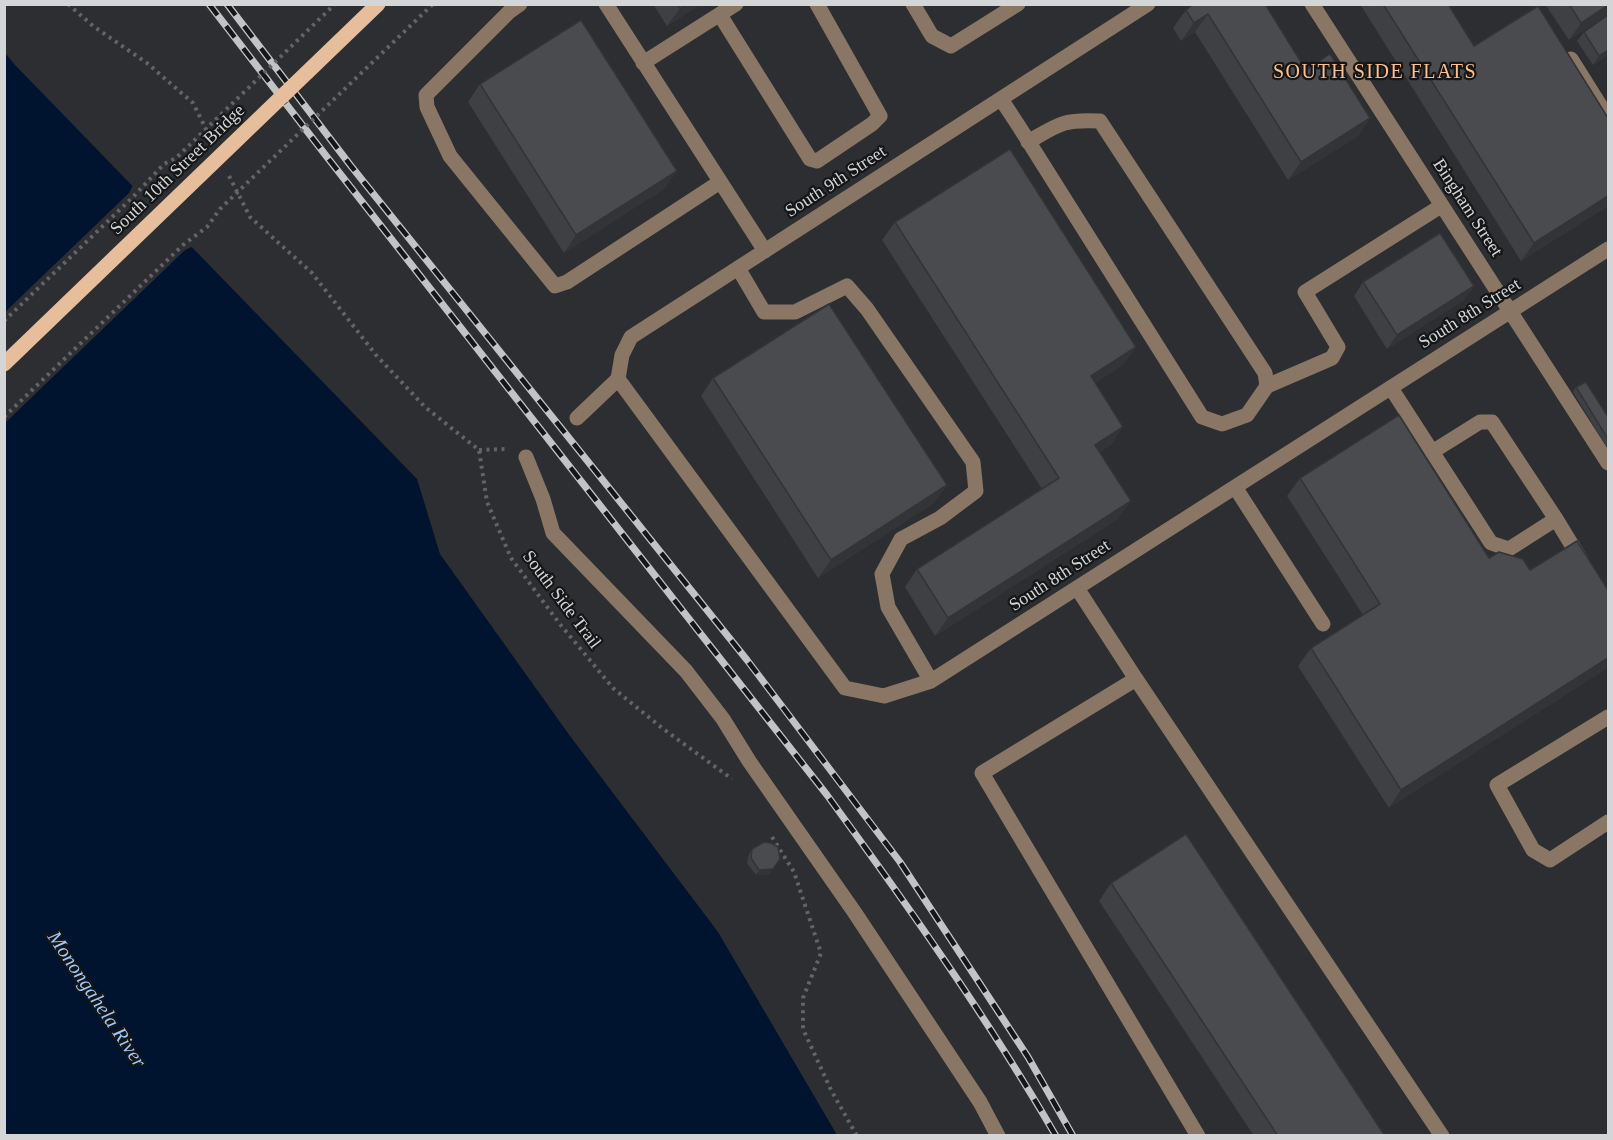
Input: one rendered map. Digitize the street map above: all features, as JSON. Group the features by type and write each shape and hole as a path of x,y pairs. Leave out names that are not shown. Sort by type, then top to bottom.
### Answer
{"main road":[{"name":"South 10th Street Bridge","path":"4,364 378,4"}],"street":[{"path":"520,4 510,11 426,95 427,107 450,156 555,286 567,282 720,182"},
{"path":"606,4 765,251"},
{"path":"644,63 736,4"},
{"path":"720,15 810,159 817,161 872,124 880,116 817,4"},
{"path":"913,4 932,36 951,46 1018,4"},
{"name":"Bingham Street","path":"1312,4 1608,463"},
{"name":"South 9th Street","path":"618,379 622,355 631,337 1145,5"},
{"path":"1560,42 1608,117"},
{"path":"1001,99 1202,417 1222,424 1247,415 1267,386 1332,358 1338,348 1305,292 1442,206"},
{"path":"1028,142 1064,122 1100,121 1265,373 1267,386"},
{"name":"South 8th Street","path":"618,379 845,688 884,696 932,681 1608,249"},
{"path":"738,268 764,312 795,312 847,286 867,309 972,462 976,491 940,518 901,539 882,574 888,607 932,681"},
{"path":"577,418 618,379"},
{"path":"1391,388 1491,543 1509,549 1556,519"},
{"path":"1432,452 1480,422 1492,423 1591,575"},
{"path":"525,458 543,499 553,533 686,671 723,719 749,761 855,912 980,1102 998,1136"},
{"path":"1235,487 1323,624"},
{"path":"1077,588 1443,1136"},
{"path":"1136,679 982,773 1198,1136"},
{"path":"1608,717 1497,785 1533,850 1550,860 1608,822"}],"path":[{"path":"68,4 93,26 147,63 193,103 214,144"},
{"path":"4,321 132,198 164,164 176,158 335,4"},
{"path":"4,417 183,245 207,226 220,209 433,4"},
{"name":"South Side Trail","path":"229,176 250,217 312,273 376,355 425,407 479,450 488,502 511,558 559,623 613,688 662,728 732,779 738,788"},
{"path":"767,829 794,872 821,953 803,998 803,1029 831,1090 857,1136"}],"water":[{"name":"Monongahela River","path":"4,52 417,479 440,554 570,736 718,932 837,1135 5,1135"}],"pier":[{"path":"134,183 194,246 185,250 5,423 5,312 129,193"}],"building":[{"path":"1194,4 1265,4 1306,70 1330,54 1370,118 1301,162 1208,14 1194,23 1186,10"},
{"path":"1383,4 1448,4 1474,46 1538,6 1608,118 1608,196 1534,243"},
{"path":"1569,4 1608,4 1608,5 1581,23"},
{"path":"1608,15 1608,50 1599,56 1584,32"},
{"path":"581,20 677,171 576,235 480,84"},
{"path":"1010,149 1136,347 1091,376 1123,427 1095,445 1131,501 948,618 917,569 1059,478 895,222"},
{"path":"1440,233 1474,286 1397,335 1363,282"},
{"path":"829,304 947,485 831,560 713,378"},
{"path":"1586,382 1608,417 1608,439 1576,387"},
{"path":"1399,415 1489,558 1499,552 1523,559 1530,570 1577,541 1608,590 1608,658 1401,790 1311,648 1380,604 1300,478"},
{"path":"1186,834 1385,1136 1278,1136 1111,883"},
{"path":"764,842 778,847 780,859 773,869 759,870 751,858 752,849"}],"railway":[{"path":"209,4 827,795 946,962 1056,1136"},
{"path":"227,4 351,166 747,660 900,862 1028,1057 1073,1136"}],"district":[{"name":"SOUTH SIDE FLATS","path":"1375,73"}]}
